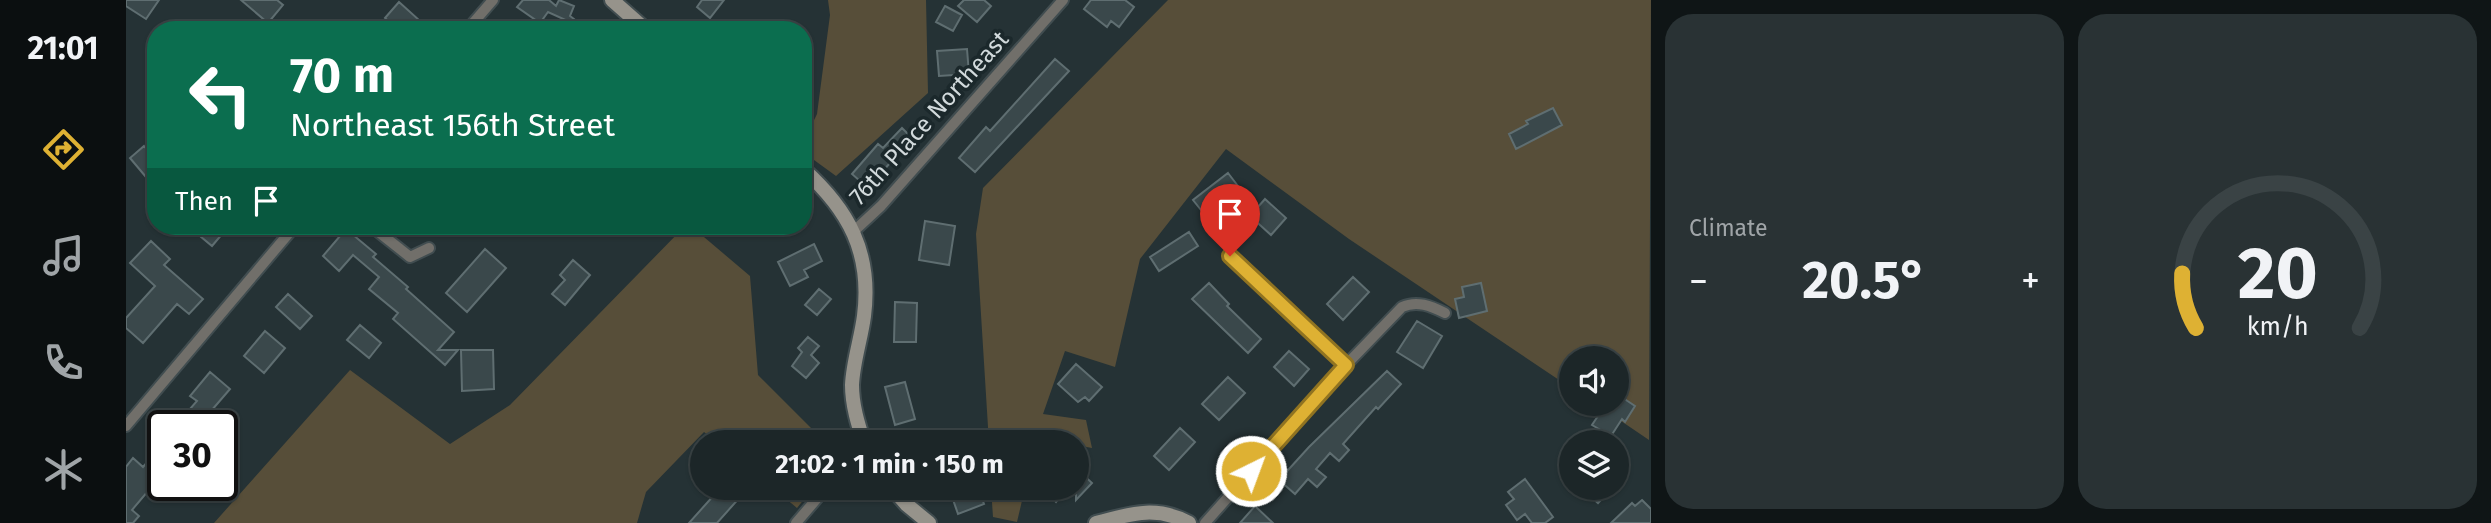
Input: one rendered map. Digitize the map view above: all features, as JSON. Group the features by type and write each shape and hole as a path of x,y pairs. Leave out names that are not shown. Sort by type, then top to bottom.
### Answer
{"street":[{"path":"475,21 493,0"},
{"path":"612,0 636,21"},
{"name":"76th Place Northeast","path":"853,232 881,206 1063,0"},
{"path":"812,177 841,208 853,232 866,287 864,316 852,384 854,409 860,430"},
{"path":"126,426 287,235"},
{"path":"382,235 410,257 429,248"},
{"path":"1230,256 1346,365"},
{"path":"1205,523 1402,306 1409,303 1424,304 1445,313"},
{"path":"796,523 816,500"},
{"path":"902,500 929,523"},
{"path":"1096,523 1141,512 1163,512 1189,523"}],"shaded area":[{"path":"828,0 926,0 928,93 836,176 812,159 812,124 817,114 830,15"},
{"path":"1168,0 1651,0 1649,440 1614,416 1629,416 1629,346 1559,346 1559,380 1349,239 1226,149 1140,259 1115,367 1065,351 1043,414 1086,420 1088,430 988,430 976,234 983,188"},
{"path":"676,235 702,235 750,276 758,375 813,430 690,430 690,446 646,492 637,523 214,523 234,501 238,501 238,496 350,370 450,444 510,405"},
{"path":"787,500 803,500 797,508"},
{"path":"992,500 1022,500 1017,522 993,517"}],"building":[{"path":"126,0 159,0 146,19 126,6"},
{"path":"241,0 277,0 283,5 270,21 266,21"},
{"path":"523,0 549,0 556,6 559,0 574,6 570,16 574,19 568,21 548,12 541,21 537,21 517,7"},
{"path":"702,0 724,0 710,18 697,7"},
{"path":"964,0 984,0 991,6 977,22 958,6"},
{"path":"1091,0 1125,0 1134,7 1119,27 1111,21 1107,27 1084,9"},
{"path":"399,2 419,20 388,21 385,18"},
{"path":"945,6 962,15 953,31 936,22"},
{"path":"967,49 969,74 939,76 937,51"},
{"path":"1055,59 1069,71 975,172 959,158 986,127 990,131"},
{"path":"1553,108 1562,125 1516,149 1509,134 1528,124 1526,121"},
{"path":"902,128 912,138 868,188 852,174 878,144 883,148"},
{"path":"144,146 147,150 147,178 130,158"},
{"path":"1228,173 1241,190 1220,206 1227,215 1213,225 1193,200"},
{"path":"1265,199 1286,218 1271,235 1250,216"},
{"path":"925,221 955,226 949,265 919,260"},
{"path":"1189,232 1198,246 1159,271 1150,257"},
{"path":"199,235 221,235 212,246"},
{"path":"341,235 353,235 376,254 373,257 408,287 406,289 454,332 438,350 458,350 445,365 393,319 398,313 369,289 379,277 353,255 339,271 323,256"},
{"path":"151,241 170,259 164,265 203,299 189,314 177,304 143,343 126,328 126,318 155,286 130,263"},
{"path":"814,244 822,261 804,270 808,277 790,286 778,262"},
{"path":"485,249 506,268 467,312 446,293"},
{"path":"573,260 590,275 565,305 552,294 565,280 560,275"},
{"path":"1353,277 1369,292 1343,320 1327,304"},
{"path":"1209,283 1229,304 1227,306 1261,339 1248,353 1192,299"},
{"path":"1481,283 1487,311 1459,318 1455,299 1464,297 1462,287"},
{"path":"819,289 831,299 817,315 805,305"},
{"path":"288,294 312,316 300,329 276,307"},
{"path":"895,302 917,303 916,342 894,342"},
{"path":"1417,321 1442,336 1423,368 1397,352"},
{"path":"360,325 381,343 369,358 347,340"},
{"path":"265,331 285,348 264,373 244,356"},
{"path":"808,337 819,346 811,355 819,363 806,378 792,366 802,352 798,348"},
{"path":"461,350 493,350 494,389 462,391"},
{"path":"1289,351 1309,369 1294,386 1274,367"},
{"path":"1076,364 1102,387 1089,401 1085,397 1078,402 1058,384"},
{"path":"1387,371 1401,384 1343,444 1349,450 1339,461 1330,453 1316,469 1326,477 1317,487 1308,479 1295,494 1279,480"},
{"path":"210,372 230,389 212,410 189,410 197,401 190,396"},
{"path":"1228,377 1245,393 1219,420 1202,404"},
{"path":"905,382 915,419 895,425 885,387"},
{"path":"1629,402 1635,406 1629,416"},
{"path":"1598,416 1629,416 1625,422 1622,419 1615,430 1601,430 1592,425"},
{"path":"1180,428 1195,442 1169,470 1154,456"},
{"path":"133,458 143,467 147,462 147,492 132,510 139,516 133,523 126,523 126,467"},
{"path":"1525,479 1553,517 1545,523 1532,523 1525,514 1517,520 1506,505 1514,499 1508,492"},
{"path":"710,500 737,500 717,523 689,523"},
{"path":"953,500 982,500 984,504 958,514"},
{"path":"1642,500 1651,509 1651,523 1611,523 1632,503 1635,506"},
{"path":"1255,506 1273,523 1240,523"}],"route":[{"path":"1230,256 1346,365 1251,471"}]}
